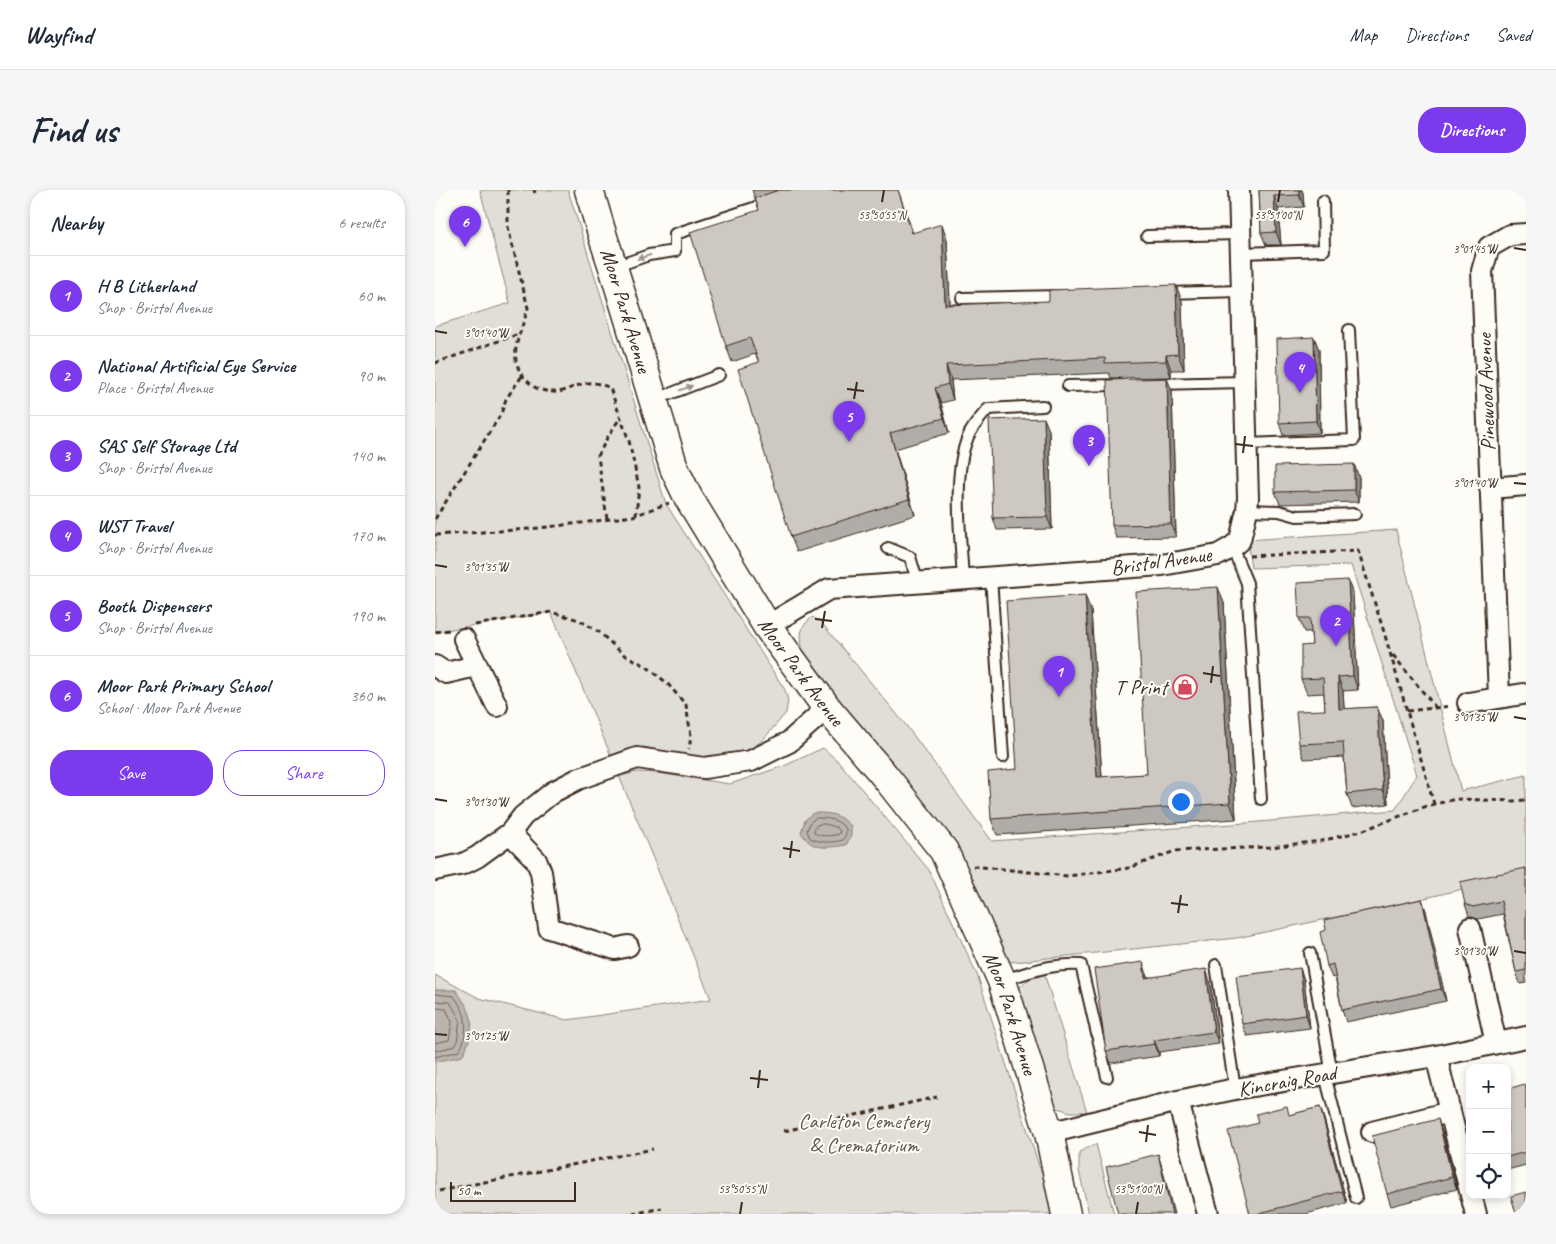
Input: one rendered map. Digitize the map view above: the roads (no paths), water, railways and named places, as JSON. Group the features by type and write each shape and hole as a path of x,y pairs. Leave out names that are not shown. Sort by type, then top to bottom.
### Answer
{"street":[{"name":"Moor Park Avenue","path":"589,190 674,468 688,497 767,626 827,708 884,775 944,851 1002,981 1049,1133 1066,1214"},
{"name":"Bristol Avenue","path":"767,626 829,589 1162,565 1218,554 1236,544 1247,510 1247,444 1239,190"},
{"name":"Pinewood Avenue","path":"1499,698 1482,271 1489,247 1510,235 1526,234"},
{"path":"1490,488 1526,485"},
{"path":"463,631 477,666 497,706"},
{"path":"435,666 446,672 477,666"},
{"path":"1468,703 1523,694"},
{"path":"435,870 463,864 477,857 510,833 523,816 553,792 578,779 637,758 704,768 751,761 789,742 827,708"},
{"path":"510,833 536,860 541,872 543,934 615,949 628,946"},
{"path":"1470,928 1496,1043"},
{"name":"Kincraig Road","path":"1049,1133 1178,1101 1436,1056 1526,1037"},
{"path":"1436,1056 1466,1175"},
{"path":"1178,1101 1208,1214"},
{"path":"1372,1132 1450,1112"},
{"path":"1472,1199 1475,1214"}],"lane":[{"path":"613,267 649,255 675,251 675,234 779,200"},
{"path":"1147,236 1324,250 1323,201"},
{"path":"1151,293 1242,290"},
{"path":"961,298 1071,296"},
{"path":"1247,444 1354,440 1349,330"},
{"path":"653,400 719,375"},
{"path":"1145,384 1245,382"},
{"path":"1069,386 1126,385"},
{"path":"963,579 959,484 968,436 988,408 1043,406"},
{"path":"1247,510 1279,511 1297,516 1355,514"},
{"path":"1236,544 1247,583 1261,799"},
{"path":"888,548 909,557 918,583"},
{"path":"991,577 1003,757"},
{"path":"1310,952 1328,1074 1356,1198"},
{"path":"1002,981 1049,966 1081,965 1107,1077"},
{"path":"1216,965 1235,1090"}],"water":[{"path":"813,813 834,815 842,818 851,826 851,836 846,845 820,847 805,838 801,832 805,820"},
{"path":"435,990 456,990 469,1011 471,1027 462,1056 435,1062"}],"place":[{"name":"Moor Park Primary School","path":"465,247"},
{"name":"WST Travel","path":"1300,393"},
{"name":"Booth Dispensers","path":"849,442"},
{"name":"SAS Self Storage Ltd","path":"1089,466"},
{"name":"National Artificial Eye Service","path":"1336,646"},
{"name":"T Print","path":"1185,687"},
{"name":"H B Litherland","path":"1059,697"}],"park label":[{"name":"Carleton Cemetery & Crematorium","path":"864,1133"}]}
